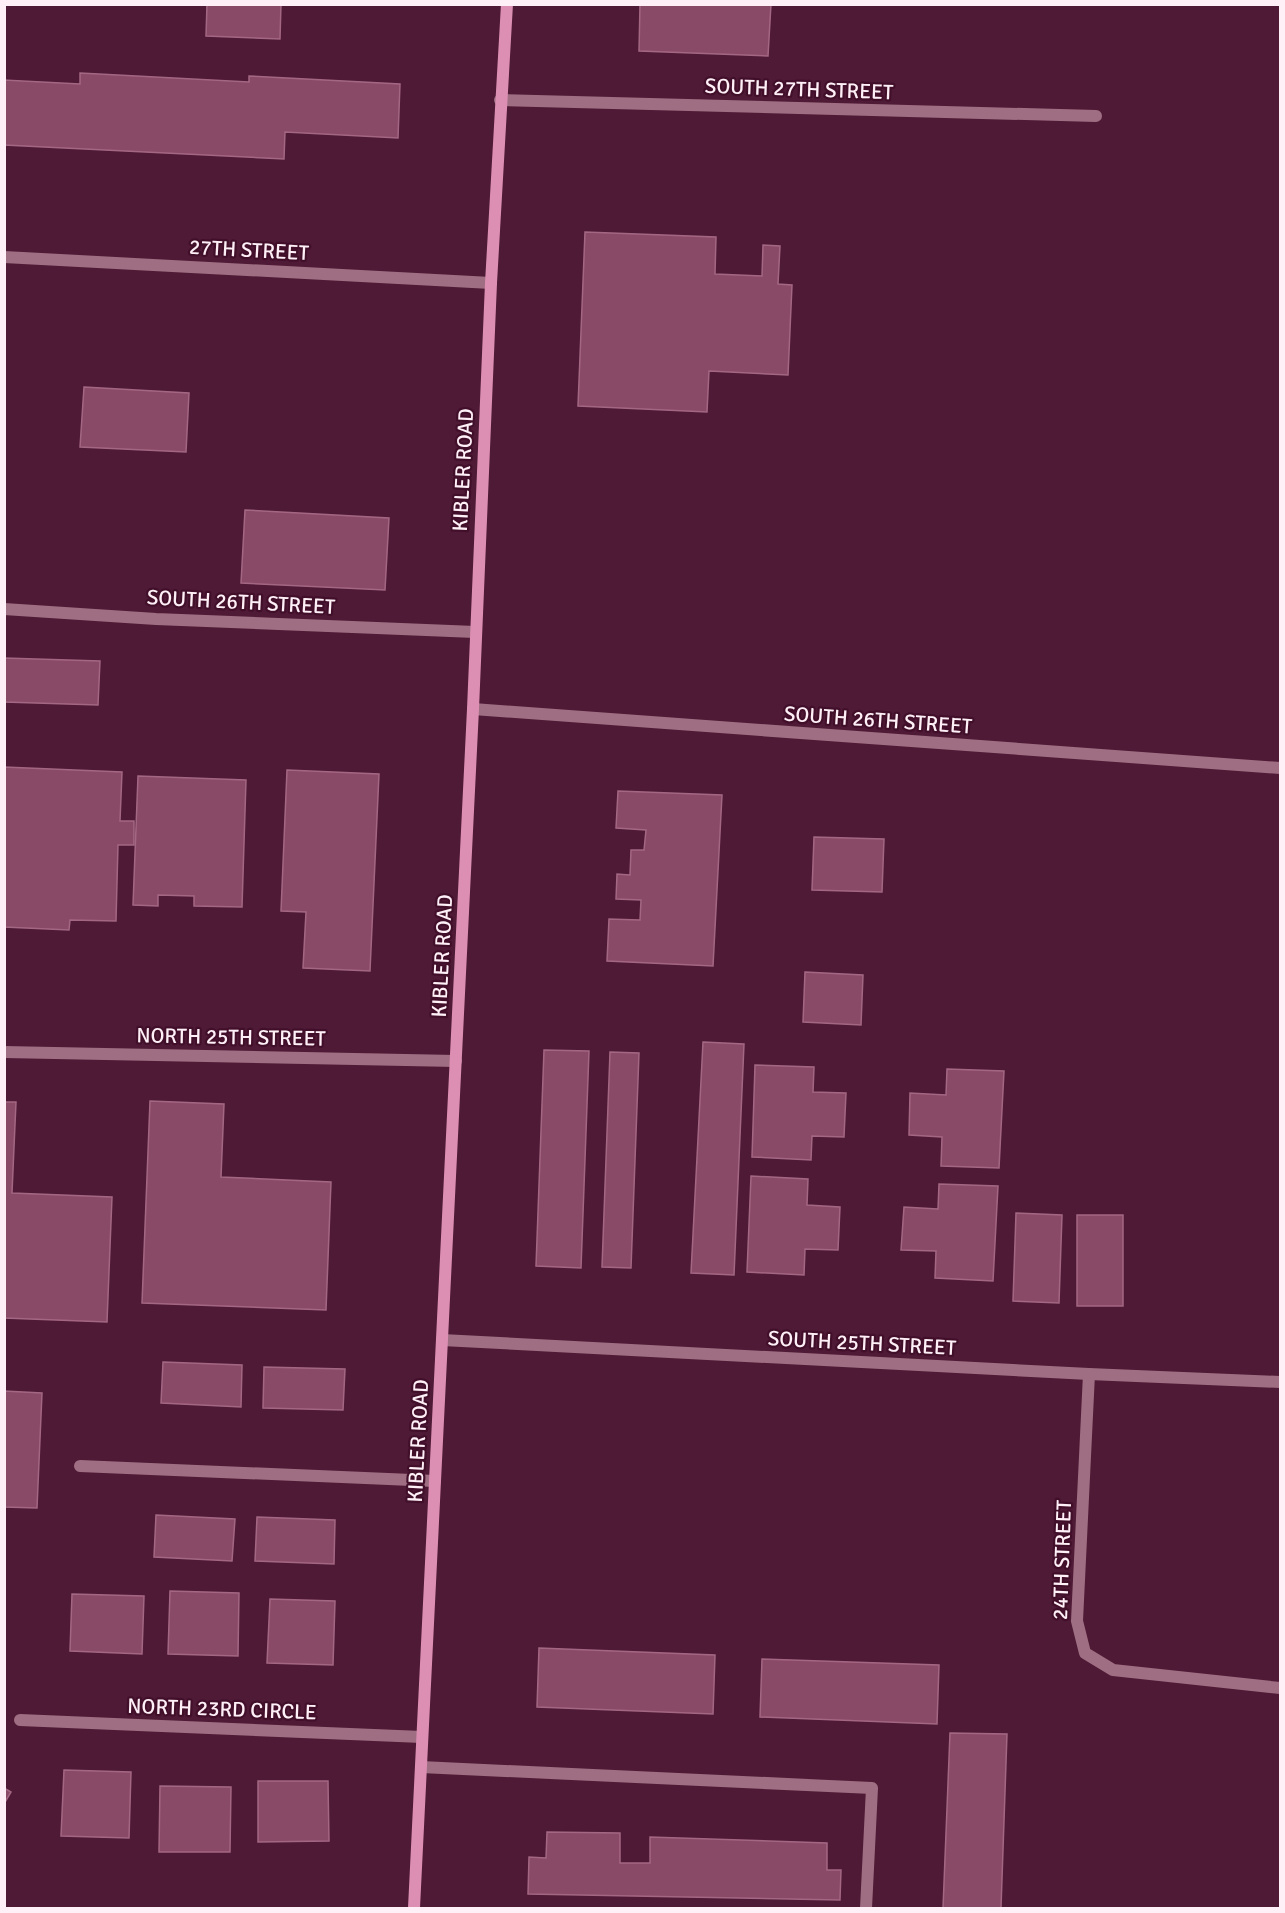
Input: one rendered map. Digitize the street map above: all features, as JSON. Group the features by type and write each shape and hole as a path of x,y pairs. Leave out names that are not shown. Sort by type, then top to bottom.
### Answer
{"main road":[{"name":"KIBLER ROAD","path":"414,1908 473,710 491,283 507,4"}],"street":[{"name":"SOUTH 27TH STREET","path":"500,100 1096,116"},
{"name":"27TH STREET","path":"4,257 491,283"},
{"name":"SOUTH 26TH STREET","path":"4,609 168,619 476,632"},
{"name":"SOUTH 26TH STREET","path":"473,710 1281,768"},
{"name":"NORTH 25TH STREET","path":"4,1052 456,1061"},
{"name":"SOUTH 25TH STREET","path":"442,1340 1281,1382"},
{"name":"24TH STREET","path":"1089,1374 1077,1621 1085,1653 1113,1670 1281,1688"},
{"path":"80,1466 435,1481"},
{"name":"NORTH 23RD CIRCLE","path":"20,1720 422,1737"},
{"path":"421,1767 872,1788 866,1908"}],"building":[{"path":"207,4 281,4 280,39 206,36"},
{"path":"640,4 771,4 768,56 639,51"},
{"path":"80,73 249,82 249,76 400,84 398,138 285,132 284,159 4,145 4,80 80,84"},
{"path":"585,232 716,237 715,274 762,276 763,245 780,246 778,284 792,285 788,375 709,371 707,412 578,406"},
{"path":"84,387 189,393 186,452 80,447"},
{"path":"245,510 389,518 385,590 241,583"},
{"path":"4,658 100,661 98,705 4,702"},
{"path":"4,767 122,772 120,821 134,821 134,845 118,845 116,921 70,920 69,930 4,927"},
{"path":"287,770 379,774 370,971 303,968 306,912 281,911"},
{"path":"138,776 246,780 242,907 194,906 194,896 158,895 158,906 133,905"},
{"path":"618,791 722,795 713,966 607,961 609,919 640,920 641,900 616,899 617,874 630,875 631,850 644,850 646,830 616,828"},
{"path":"814,837 884,839 882,892 812,890"},
{"path":"805,972 863,975 861,1025 803,1022"},
{"path":"703,1042 744,1044 734,1275 691,1273"},
{"path":"544,1050 589,1051 581,1268 536,1266"},
{"path":"610,1052 639,1053 631,1268 602,1267"},
{"path":"755,1065 814,1067 813,1092 846,1093 844,1137 812,1136 811,1160 752,1157"},
{"path":"947,1069 1004,1071 999,1168 941,1166 942,1137 909,1135 910,1093 946,1095"},
{"path":"150,1101 224,1104 221,1177 331,1182 326,1310 142,1303"},
{"path":"4,1102 16,1102 12,1193 112,1197 107,1322 4,1318"},
{"path":"751,1176 808,1179 807,1205 840,1207 838,1250 805,1249 804,1275 747,1272"},
{"path":"939,1184 998,1186 993,1281 935,1278 936,1251 901,1250 904,1207 938,1209"},
{"path":"1016,1213 1062,1215 1059,1303 1013,1301"},
{"path":"1077,1215 1123,1215 1123,1306 1077,1306"},
{"path":"163,1362 242,1365 241,1407 161,1403"},
{"path":"264,1367 345,1369 343,1410 263,1408"},
{"path":"4,1391 42,1393 37,1508 4,1507"},
{"path":"156,1515 235,1519 232,1561 154,1557"},
{"path":"257,1517 335,1520 334,1564 255,1561"},
{"path":"170,1591 239,1593 238,1656 168,1654"},
{"path":"72,1594 144,1596 142,1654 70,1651"},
{"path":"270,1599 335,1601 333,1665 267,1663"},
{"path":"539,1648 715,1655 713,1714 537,1707"},
{"path":"762,1659 939,1665 937,1724 760,1717"},
{"path":"950,1733 1007,1734 1001,1908 943,1908"},
{"path":"64,1770 131,1772 129,1838 61,1836"},
{"path":"258,1781 328,1781 329,1841 258,1842"},
{"path":"160,1786 231,1787 230,1852 159,1852"},
{"path":"4,1788 11,1792 4,1804"},
{"path":"547,1832 620,1833 620,1863 650,1863 650,1837 827,1843 827,1870 841,1870 840,1900 528,1894 529,1857 546,1858"}]}
